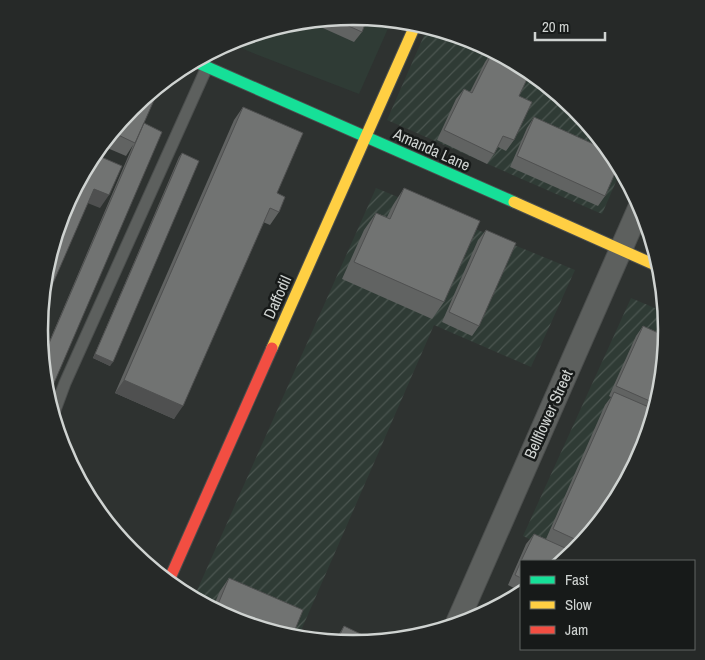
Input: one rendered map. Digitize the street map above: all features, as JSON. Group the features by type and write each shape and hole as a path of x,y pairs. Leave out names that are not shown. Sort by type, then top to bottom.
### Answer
{"street":[{"name":"Daffodil","path":"171,575 413,31"},
{"name":"Amanda Lane","path":"203,65 650,263"},
{"name":"Bellflower Street","path":"460,615 635,217"}],"lane":[{"path":"57,405 203,65"}],"shaded area":[{"path":"352,25 388,28 359,94 239,47 274,35 313,28"},
{"path":"425,34 431,35 487,56 522,76 538,88 582,129 617,179 602,214 387,120"},
{"path":"376,188 575,270 531,367 434,325 301,630 254,619 218,604 196,592"},
{"path":"631,298 657,309 657,350 652,390 634,447 617,483 582,531 560,554 523,536"}],"building":[{"path":"347,25 364,26 362,32"},
{"path":"490,58 527,80 519,96 532,102 514,140 503,136 494,154 444,130 464,89 472,93"},
{"path":"155,98 135,143 118,135"},
{"path":"243,107 303,133 277,193 285,197 279,212 270,208 183,406 124,380"},
{"path":"534,117 594,144 615,174 605,196 517,156"},
{"path":"144,123 162,132 52,387 48,346"},
{"path":"182,153 199,161 113,362 95,354"},
{"path":"102,157 122,166 109,195 94,189 50,290 53,270 64,232 88,177"},
{"path":"404,188 480,221 444,302 354,262 376,213 390,219"},
{"path":"486,230 516,243 479,326 449,312"},
{"path":"643,326 658,333 655,370 649,401 616,386"},
{"path":"614,392 648,407 626,465 617,483 594,516 575,539 553,529"},
{"path":"534,534 566,548 553,560 521,560"},
{"path":"520,563 520,578 515,575"},
{"path":"229,578 303,610 295,629 254,619 218,604"},
{"path":"344,626 362,635 352,635 340,634"}],"traffic: fast":[{"path":"202,65 514,202"}],"traffic: slow":[{"path":"272,348 413,31"},
{"path":"514,202 650,263"}],"traffic: jam":[{"path":"171,575 272,348"}]}
